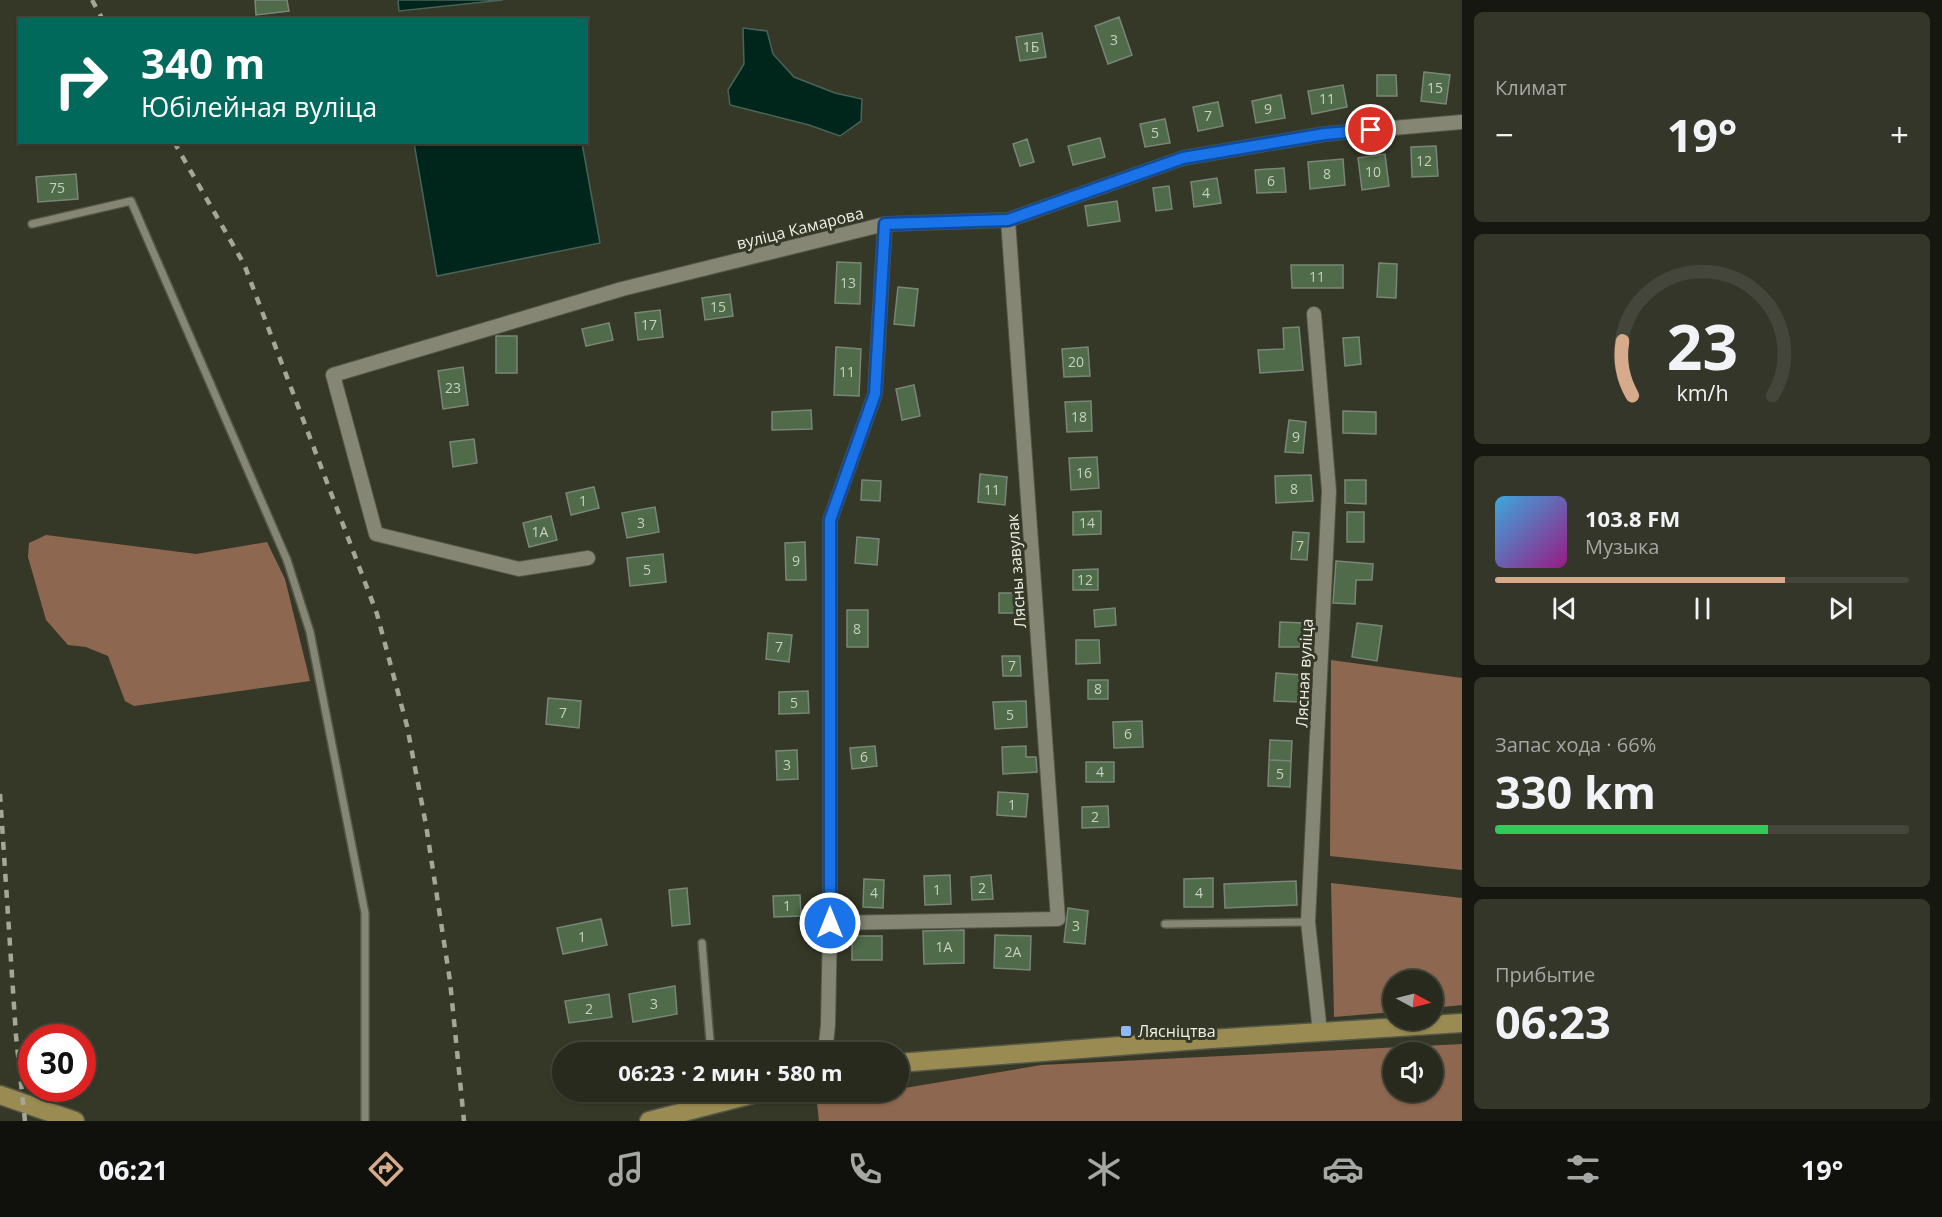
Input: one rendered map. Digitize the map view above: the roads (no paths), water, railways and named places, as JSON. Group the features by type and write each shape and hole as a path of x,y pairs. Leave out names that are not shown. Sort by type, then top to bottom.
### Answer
{"main road":[{"path":"909,1062 1462,1023"},
{"path":"0,1095 75,1121"},
{"path":"649,1121 704,1102"}],"street":[{"path":"885,224 1008,220 1183,158 1325,134 1462,122"},
{"name":"Лясны завулак","path":"830,923 1058,919 1008,220"},
{"name":"вуліца Камарова","path":"588,558 519,569 376,534 333,375 622,289 885,224 875,394 830,520 830,923 826,1042"},
{"name":"Лясная вуліца","path":"1314,314 1329,491 1308,922 1320,1032"}],"lane":[{"path":"32,224 131,201 287,560 310,632 364,913 365,1121"},
{"path":"1164,924 1308,922"},
{"path":"702,943 710,1042"}],"railway":[{"path":"92,0 102,18"},
{"path":"175,144 244,264 377,614 407,726 426,825 450,981 464,1121"},
{"path":"0,794 16,1036 25,1121"}],"place":[{"name":"Лясніцтва","path":"1126,1031"}]}
